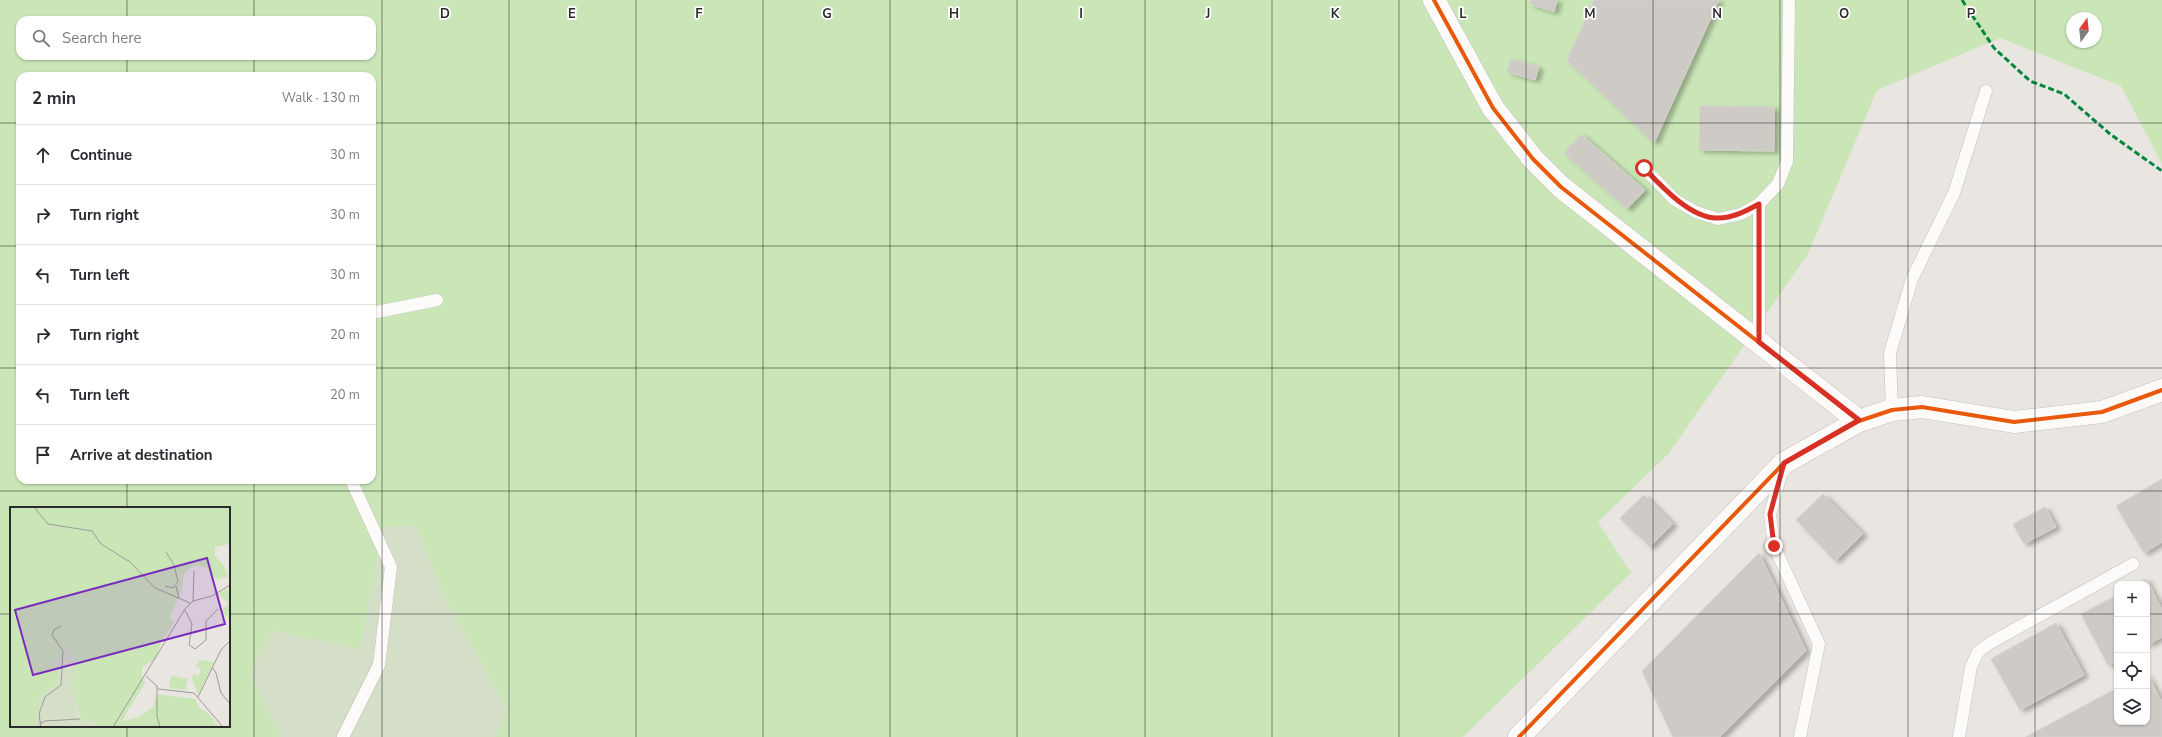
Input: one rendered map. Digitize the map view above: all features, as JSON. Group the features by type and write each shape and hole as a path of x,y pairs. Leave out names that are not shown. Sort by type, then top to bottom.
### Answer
{"street":[{"path":"1434,0 1493,108 1532,159 1561,187 1859,420"},
{"path":"1519,737 1784,463 1859,420 1892,410 1922,407 2014,422 2102,412 2162,390"}],"lane":[{"path":"1644,168 1675,200 1696,212 1718,219 1740,214 1759,204 1778,184 1787,161 1789,0"},
{"path":"1892,410 1890,353 1912,279 1954,193 1986,91"},
{"path":"1759,204 1759,342"},
{"path":"376,312 437,300"},
{"path":"1784,463 1770,514 1774,546 1819,644 1800,737"},
{"path":"343,737 379,665 391,567 353,484"},
{"path":"1959,737 1971,667 1978,652 1990,643 2133,564"}],"green space":[{"path":"0,0 2162,0 2162,164 2121,86 2000,38 1877,90 1808,254 1669,453 1598,522 1631,573 1463,737 495,737 508,711 446,600 415,526 384,527 360,649 250,673 280,737 0,737"},
{"path":"416,526 446,600 508,711 495,737 280,737 250,673 272,630 360,649 384,527"}],"building":[{"path":"1532,0 1557,0 1554,12 1530,4"},
{"path":"1594,0 1719,0 1654,143 1567,60"},
{"path":"1511,59 1539,67 1535,80 1507,72"},
{"path":"1700,106 1774,107 1774,151 1699,150"},
{"path":"1581,134 1645,190 1627,209 1564,153"},
{"path":"2162,479 2162,542 2144,553 2116,506"},
{"path":"1823,494 1863,534 1835,561 1796,520"},
{"path":"1644,495 1673,524 1650,547 1620,518"},
{"path":"2045,507 2056,527 2024,544 2013,524"},
{"path":"1759,553 1806,651 1720,737 1673,737 1642,671"},
{"path":"2150,587 2162,610 2162,637 2150,643"},
{"path":"2114,597 2114,662 2108,665 2081,614"},
{"path":"2056,623 2084,675 2020,710 1991,659"},
{"path":"2150,680 2162,702 2162,737 2026,737 2114,690 2114,725 2150,725"}],"marked path":[{"path":"1962,0 1994,48 2030,81 2064,94 2110,134 2162,171"}],"cycle path":[{"path":"1434,0 1493,108 1533,159 1561,187 1859,421"},
{"path":"1519,737 1784,463 1859,421 1892,410 1922,407 2014,422 2102,412 2162,390"}],"route":[{"path":"1644,168 1675,200 1696,212 1718,219 1740,214 1759,204 1759,342 1859,420 1784,463 1770,514 1774,546"}]}
